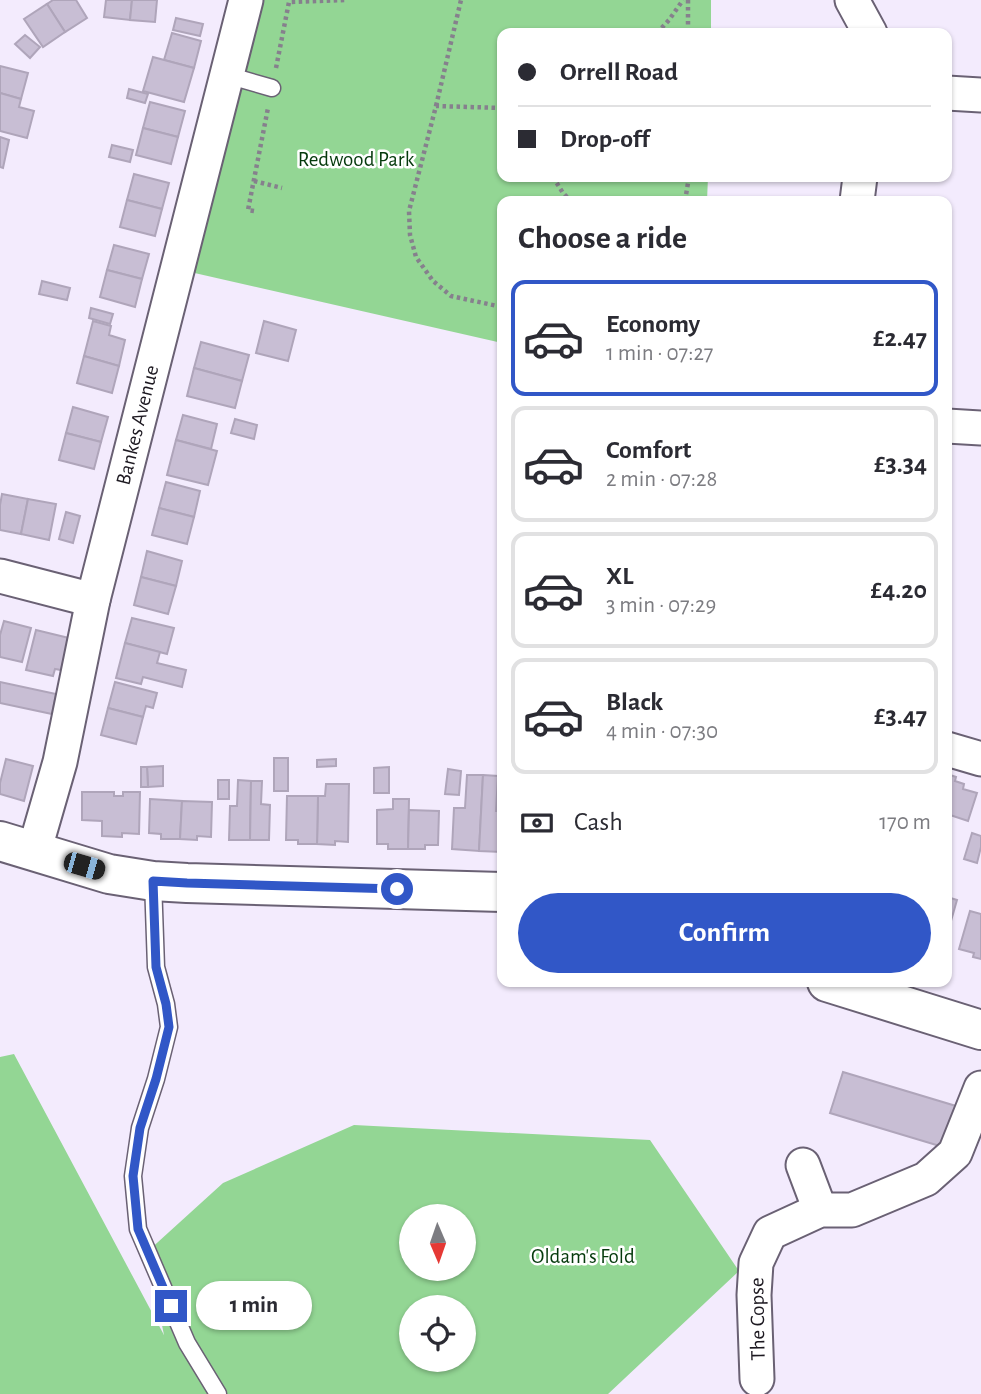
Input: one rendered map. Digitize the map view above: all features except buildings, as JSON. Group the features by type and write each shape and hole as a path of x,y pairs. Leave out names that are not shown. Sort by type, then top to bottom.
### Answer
{"highway":[{"path":"17,846 109,874 153,881 497,892"},
{"path":"843,987 981,1030"}],"street":[{"name":"Bankes Avenue","path":"17,846 60,762 93,600 246,0"},
{"path":"852,0 867,28"},
{"path":"952,93 981,94"},
{"path":"952,426 981,428"},
{"path":"0,576 93,600"},
{"path":"952,750 981,759"},
{"name":"The Copse","path":"757,1379 754,1294 756,1262 770,1233 820,1210 852,1210 926,1179 955,1153 981,1088"},
{"path":"803,1165 820,1210"}],"lane":[{"path":"227,75 272,88"},
{"path":"153,881 156,967 169,1027 140,1128 133,1176 138,1229 187,1343 218,1394"}],"path":[{"path":"461,0 409,211 410,235 416,257 433,281 451,296 497,306"},
{"path":"662,28 683,0"},
{"path":"688,0 688,28"},
{"path":"436,106 497,108"},
{"path":"254,181 282,188"}],"green space":[{"name":"Redwood Park","path":"246,0 711,0 711,28 497,28 497,182 708,182 707,196 497,196 497,342 177,269"},
{"name":"Oldam's Fold","path":"14,1054 164,1335 147,1252 223,1183 354,1125 650,1140 739,1271 608,1394 0,1394 0,1057"}],"route":[{"path":"171,1306 138,1229 133,1176 140,1128 169,1027 156,967 153,881 397,889"}]}
